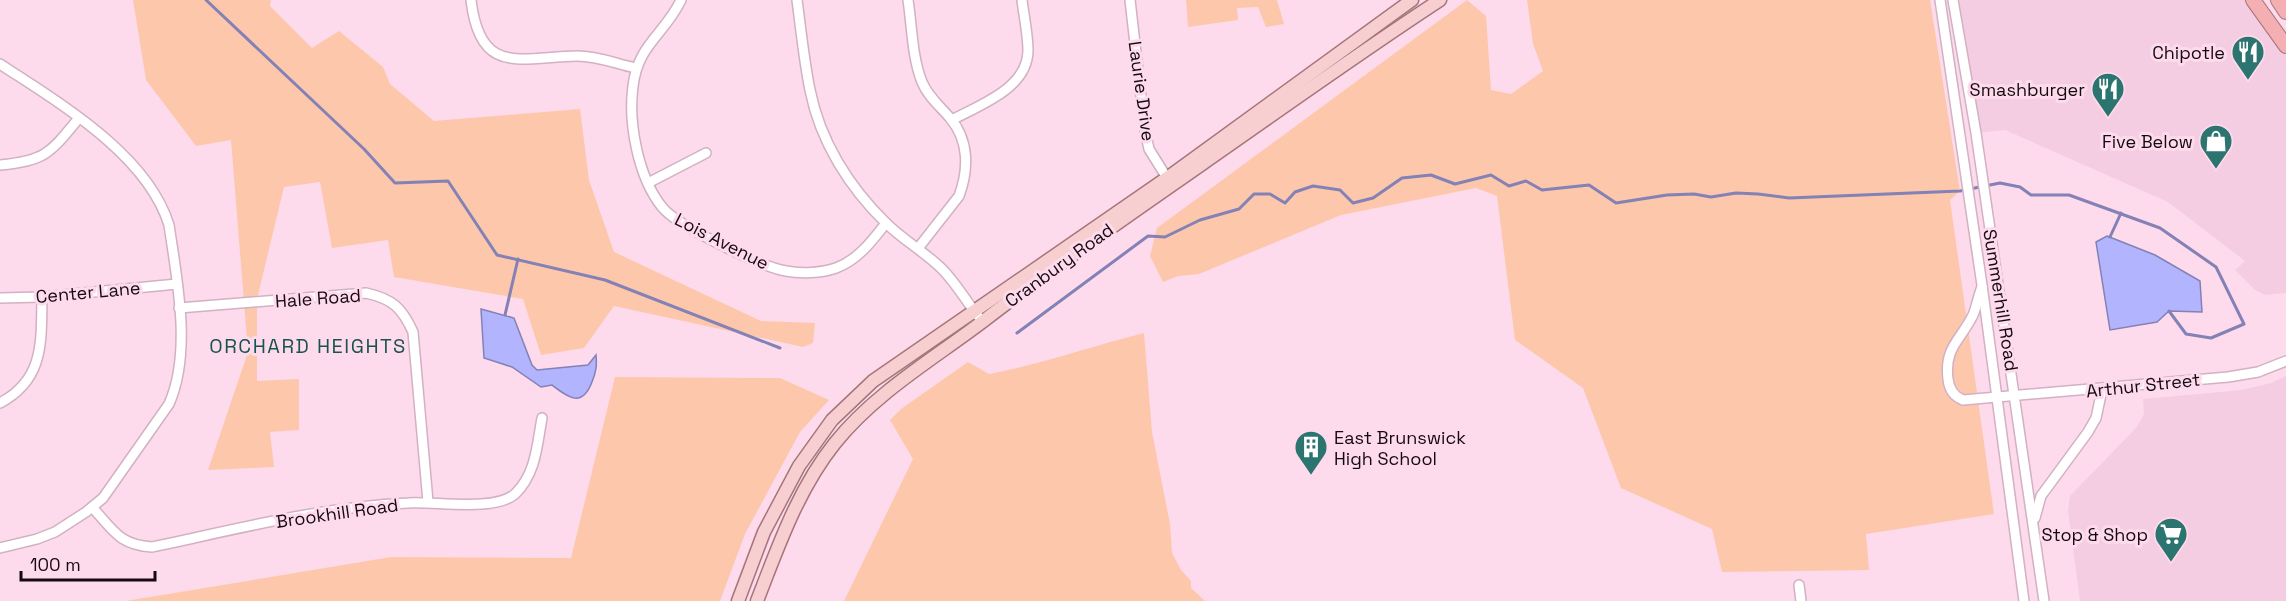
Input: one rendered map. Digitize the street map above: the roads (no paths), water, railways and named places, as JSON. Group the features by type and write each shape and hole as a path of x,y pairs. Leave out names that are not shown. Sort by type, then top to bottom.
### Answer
{"highway":[{"path":"2253,0 2286,46"},
{"path":"2278,0 2286,12"}],"main road":[{"name":"Cranbury Road","path":"738,601 769,523 800,466 832,420 873,381 1167,178 1412,0"},
{"name":"Cranbury Road","path":"757,601 785,530 806,489 835,443 864,413 901,382 1039,278 1327,76 1440,0"}],"street":[{"path":"471,0 479,36 493,51 502,56 523,61 578,56 595,57 636,69"},
{"name":"Lois Avenue","path":"681,0 671,18 650,42 636,69 632,98 638,158 648,183 663,208 686,226 771,267 789,272 825,271 851,261 862,252 886,223"},
{"path":"797,0 809,89 833,155 855,189 886,223 919,247 943,270 982,322"},
{"path":"908,0 922,83 932,100 952,120 965,147 966,171 963,186 954,205 919,247"},
{"path":"952,120 999,94 1010,86 1022,71 1028,54 1022,0"},
{"name":"Laurie Drive","path":"1130,0 1145,131 1149,149 1167,178"},
{"name":"Summerhill Road","path":"1940,0 1998,399 2024,601"},
{"name":"Summerhill Road","path":"1953,0 1982,175 2044,601"},
{"path":"0,64 79,118 112,145 150,187 169,225 177,284 180,352 176,387 169,404 103,498 55,532 28,542 0,548"},
{"path":"0,165 23,163 47,154 79,118"},
{"path":"648,183 706,153"},
{"name":"Center Lane","path":"0,298 42,297 177,284"},
{"name":"Arthur Street","path":"1982,285 1973,314 1949,354 1947,362 1948,382 1955,396 1963,400 2102,390 2248,374 2286,361"},
{"name":"Hale Road","path":"179,308 366,293 384,297 403,311 413,332 428,502"},
{"path":"0,403 24,384 36,364 41,347 42,297"},
{"path":"2033,525 2041,496 2096,418 2102,390"},
{"name":"Brookhill Road","path":"92,507 122,540 135,546 152,547 323,511 428,502 482,506 514,495 532,471 542,418"},
{"path":"1799,585 1800,601"}],"water":[{"path":"2107,236 2155,255 2200,281 2202,312 2169,311 2157,322 2110,330 2096,242"},
{"path":"481,309 514,318 532,365 537,370 588,365 596,355 595,372 588,390 579,398 569,397 552,385 541,387 512,367 484,358"}],"waterway":[{"path":"206,0 364,149 395,183 448,181 497,255 605,280 780,348"},
{"path":"1017,333 1148,236 1165,237 1200,220 1239,209 1254,194 1270,194 1285,203 1295,192 1313,186 1340,190 1353,203 1373,198 1402,178 1431,175 1455,184 1491,175 1509,186 1526,181 1542,190 1589,185 1616,203 1667,195 1694,194 1711,197 1736,193 1789,198 1960,191 2000,183 2020,187 2031,195 2069,195 2160,228 2216,267 2244,324 2211,338 2186,334 2169,311"},
{"path":"2110,237 2121,213"},
{"path":"505,315 518,259"}],"place":[{"name":"Chipotle","path":"2248,81"},
{"name":"Smashburger","path":"2108,118"},
{"name":"Five Below","path":"2216,170"},
{"name":"East Brunswick High School","path":"1311,476"},
{"name":"Stop & Shop","path":"2171,563"}],"district":[{"name":"ORCHARD HEIGHTS","path":"308,346"}]}
